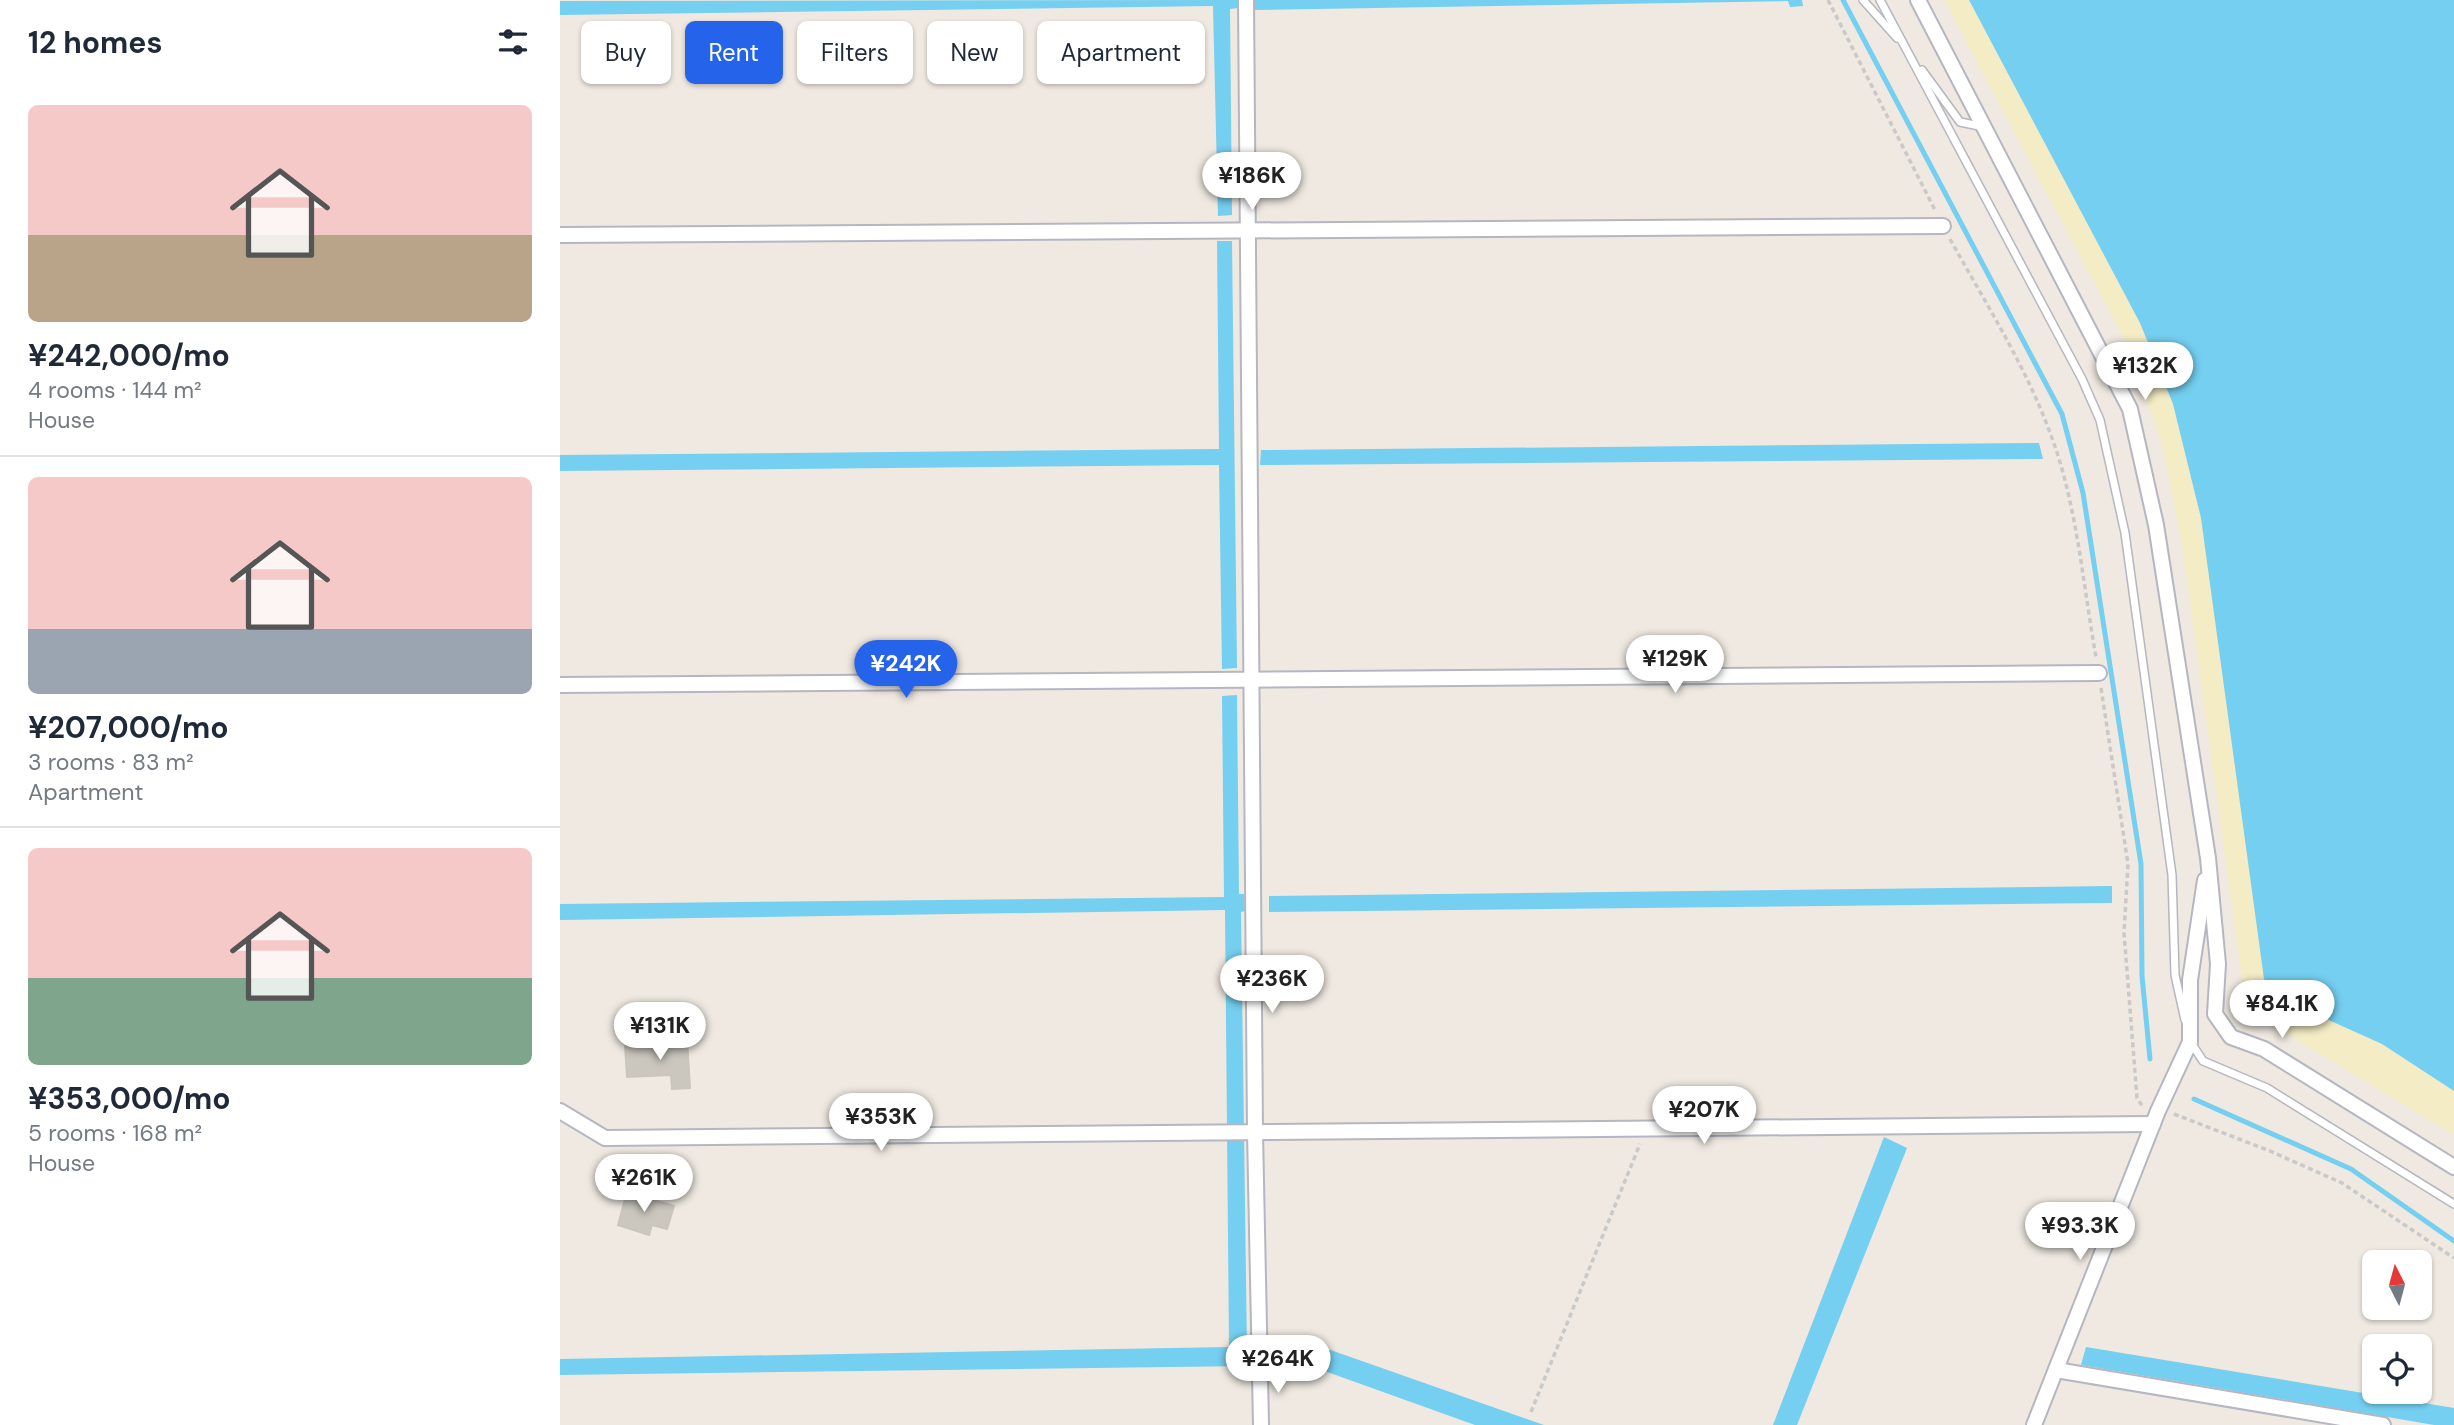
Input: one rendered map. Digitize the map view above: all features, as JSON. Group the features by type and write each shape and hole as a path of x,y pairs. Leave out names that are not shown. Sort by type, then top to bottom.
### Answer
{"street":[{"path":"1245,0 1255,1132 1261,1425"},
{"path":"1918,0 2130,410 2156,525 2208,858 2218,964 2215,1014 2231,1037 2264,1049 2454,1167"},
{"path":"560,235 1943,226"},
{"path":"560,685 2099,673"},
{"path":"2034,1425 2155,1118 2190,1042 2190,979 2208,858"},
{"path":"560,1111 605,1138 1646,1129 2155,1118"},
{"path":"2056,1370 2383,1425"}],"lane":[{"path":"1863,0 1905,47 1960,122 1985,127"},
{"path":"1880,0 2082,379 2100,420 2125,533 2172,875 2175,975 2190,1042 2203,1061 2267,1088 2454,1204"}],"path":[{"path":"1828,0 1943,226"},
{"path":"2155,1118 2182,1115 2342,1183 2454,1258"},
{"path":"1531,1412 1646,1129"}],"sand":[{"path":"1944,0 1969,0 2140,323 2173,404 2201,518 2282,999 2382,1044 2454,1091 2454,1135 2246,1009 2182,545 2163,449 2132,354"}],"water":[{"path":"1239,0 1238,8 1230,9 1232,215 1218,216 1213,6 560,15 560,1"},
{"path":"1250,0 1802,0 1803,6 1790,7 1788,1 1250,10"},
{"path":"1969,0 2454,0 2454,1091 2382,1044 2282,999 2264,979 2201,518 2173,404 2140,323"},
{"path":"1217,241 1232,241 1237,668 1222,669 1219,465 560,471 560,455 1219,449"},
{"path":"2039,443 2043,459 1260,465 1261,450"},
{"path":"1237,695 1239,894 1244,894 1245,911 1241,912 1247,1351 1271,1353 1271,1346 1322,1347 1544,1425 1475,1425 1319,1369 1275,1366 1274,1360 1248,1360 1247,1366 560,1375 560,1359 1229,1347 1225,910 560,920 560,904 1224,897 1222,696"},
{"path":"2112,886 2112,903 1269,912 1269,896"},
{"path":"1884,1137 1907,1148 1797,1425 1773,1425"},
{"path":"2086,1347 2362,1393 2362,1404 2430,1404 2454,1408 2454,1425 2434,1425 2081,1365"}],"building":[{"path":"687,1038 690,1088 672,1089 671,1075 627,1077 625,1046 669,1043 669,1040"},
{"path":"627,1192 674,1206 667,1229 652,1225 649,1235 618,1225"}],"waterway":[{"path":"1843,0 2062,414 2083,493 2141,864 2142,976 2150,1059"},
{"path":"2194,1099 2351,1169 2454,1241"}]}
